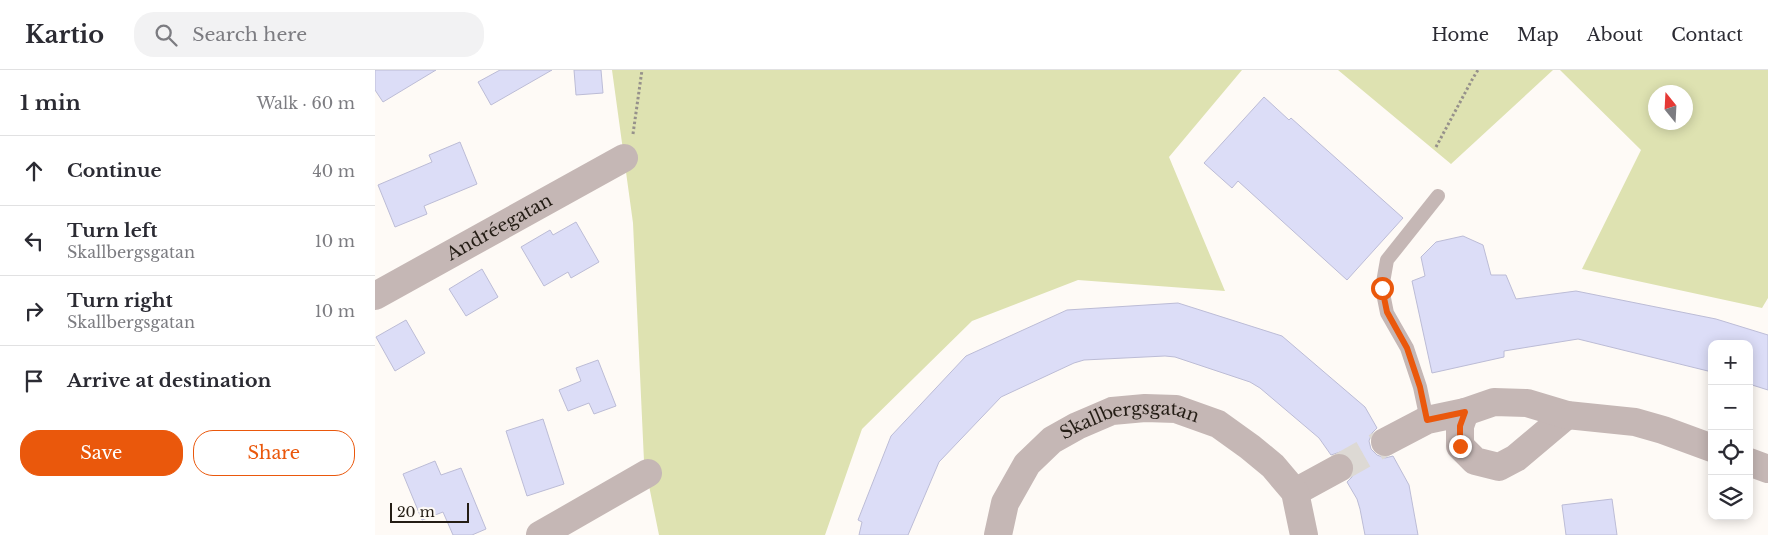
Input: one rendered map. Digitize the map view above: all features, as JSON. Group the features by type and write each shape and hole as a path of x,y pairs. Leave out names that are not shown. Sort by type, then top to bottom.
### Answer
{"street":[{"name":"Andréegatan","path":"375,296 624,158"},
{"path":"1385,442 1427,420 1465,412 1494,402 1527,403 1567,415 1635,422 1708,447"},
{"name":"Skallbergsgatan","path":"998,535 1005,503 1027,464 1052,440 1077,426 1112,411 1145,408 1176,409 1218,424 1250,447 1273,466 1295,492 1304,535"},
{"path":"1465,412 1460,426 1460,446 1475,461 1499,467 1516,458 1567,415"},
{"path":"1753,463 1768,469"},
{"path":"1295,492 1339,468"},
{"path":"540,535 648,472"}],"lane":[{"path":"1427,420 1420,387 1407,348 1387,312 1382,288 1387,260 1438,196"}],"path":[{"path":"624,158 633,132 642,70"},
{"path":"1436,147 1478,70"}],"green space":[{"path":"612,70 1242,70 1169,157 1225,291 1078,280 972,321 862,429 825,535 659,535 644,461 633,223"},
{"path":"1338,70 1553,70 1451,164"},
{"path":"1560,70 1768,70 1768,298 1762,308 1582,269 1641,150"}],"building":[{"path":"375,70 436,70 383,102 375,90"},
{"path":"500,70 552,70 491,105 478,82"},
{"path":"574,70 601,70 603,93 576,95"},
{"path":"1264,97 1289,120 1291,118 1403,218 1347,280 1238,181 1232,188 1204,163"},
{"path":"460,142 477,184 424,206 427,214 395,227 378,185 432,162 429,155"},
{"path":"576,222 599,262 571,278 568,272 544,286 521,247 550,230 553,235"},
{"path":"1463,236 1483,245 1491,275 1506,275 1516,299 1576,291 1716,319 1768,335 1768,390 1753,385 1753,340 1708,340 1708,371 1578,339 1504,351 1504,357 1432,373 1412,281 1425,276 1421,257 1436,242"},
{"path":"482,269 498,297 466,316 449,289"},
{"path":"1178,303 1282,336 1365,407 1377,428 1372,433 1369,441 1371,449 1377,455 1385,458 1393,456 1409,485 1418,535 1365,535 1357,499 1347,482 1352,477 1355,469 1353,461 1348,455 1340,452 1331,455 1319,438 1260,388 1250,382 1175,357 1165,356 1084,360 1001,397 939,462 908,535 859,535 862,522 858,520 891,436 966,356 1067,310"},
{"path":"406,320 425,353 395,371 376,337"},
{"path":"598,360 616,406 594,414 589,403 568,411 559,390 581,381 576,368"},
{"path":"543,419 564,484 527,496 506,431"},
{"path":"435,461 441,475 461,468 486,529 472,535 453,535 443,512 422,520 403,474"},
{"path":"1612,499 1617,535 1566,535 1562,505"}],"tunnel":[{"path":"1339,468 1385,442"}],"route":[{"path":"1382,288 1387,312 1407,348 1420,387 1427,420 1465,412 1460,426 1460,446"}]}
